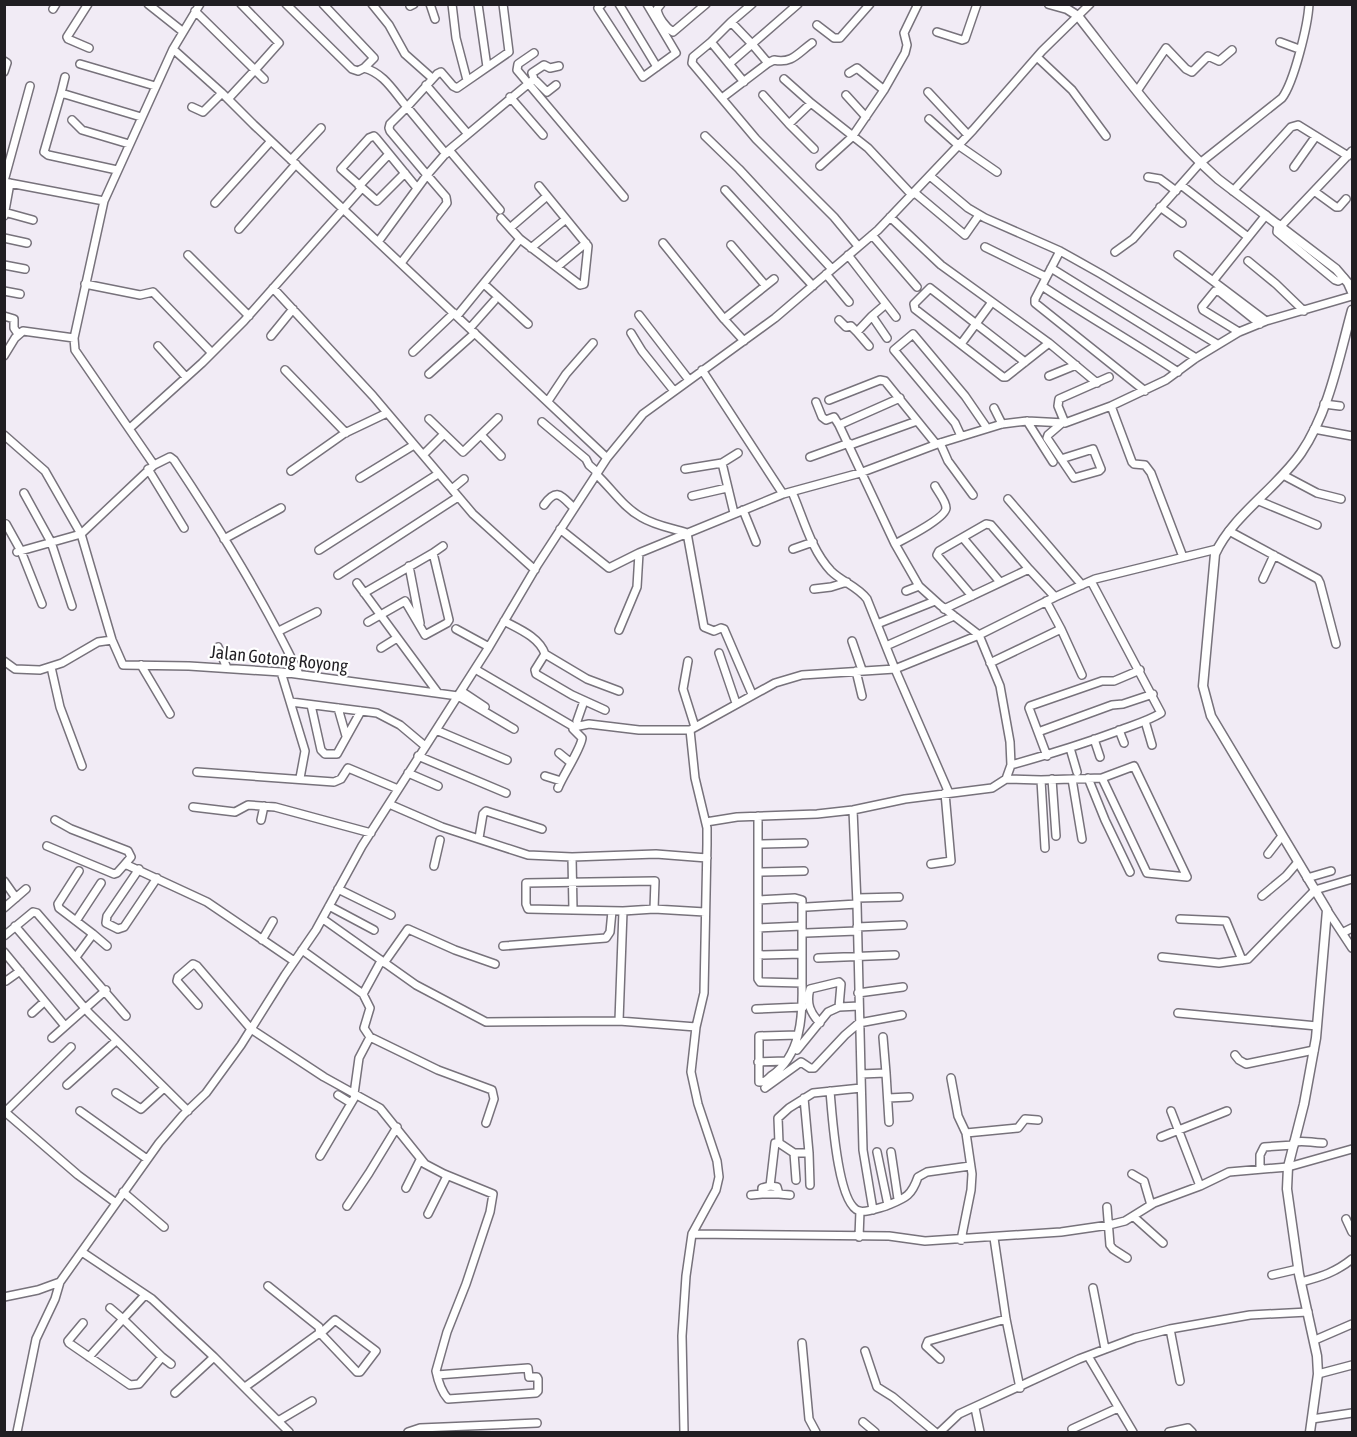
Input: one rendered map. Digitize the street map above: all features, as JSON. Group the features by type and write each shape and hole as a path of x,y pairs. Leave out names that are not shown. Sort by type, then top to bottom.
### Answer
{"street":[{"path":"88,4 67,37 89,48"},
{"path":"148,4 182,31"},
{"path":"184,528 130,428 75,350 74,338 104,201 173,49 200,4"},
{"path":"192,107 198,112 203,112 225,96 255,70 279,43 241,4"},
{"path":"286,4 352,69 358,71 374,58 325,7 334,4"},
{"path":"372,4 389,25 405,54 432,78"},
{"path":"430,4 435,19"},
{"path":"452,4 456,38 467,80"},
{"path":"478,4 487,67"},
{"path":"401,263 447,202 446,197 389,129 390,124 426,84 441,72 456,88 509,52 503,4"},
{"path":"619,4 657,67"},
{"path":"598,6 640,76 644,76 676,52 647,4"},
{"path":"661,4 657,9 658,14 673,32 706,4"},
{"path":"752,4 691,60 756,140 834,217 858,246"},
{"path":"729,64 798,4"},
{"path":"817,24 834,38 840,38 870,4"},
{"path":"820,165 852,137 884,90 907,49 904,33 918,4"},
{"path":"937,32 965,39 977,4"},
{"path":"1049,4 1067,9 1078,16 1137,91 1200,163 1336,269 1353,294 1263,322 1239,332 1145,391 1112,406 1064,423 1047,436 1047,440 1075,479 1101,469 1093,449 1061,459"},
{"path":"16,1432 36,1339 55,1299 60,1282 169,1130 200,1100 223,1072 323,919 338,889 418,756 607,458 643,414 744,341 872,235 914,194 1037,57 1090,4"},
{"path":"1115,252 1129,243 1200,163 1282,98 1288,89 1309,4"},
{"path":"195,11 264,79"},
{"path":"731,22 768,63"},
{"path":"711,42 744,82"},
{"path":"1280,42 1299,49"},
{"path":"722,98 768,63 774,60 788,61 812,43"},
{"path":"1137,91 1166,48 1186,69 1192,72 1208,56 1219,61 1232,50"},
{"path":"173,49 607,458"},
{"path":"534,53 516,68 547,92 556,84"},
{"path":"1037,57 1072,90 1107,136"},
{"path":"4,61 7,64 4,72"},
{"path":"80,64 155,86"},
{"path":"559,66 540,67 531,74 531,81 555,114 624,197"},
{"path":"364,68 375,72 393,87 407,107 501,214 520,239 583,285 588,248 586,243 539,186"},
{"path":"849,73 857,68 884,90"},
{"path":"65,77 44,152 48,155 117,170"},
{"path":"784,79 868,148 914,194 965,235 979,215"},
{"path":"378,242 417,188 447,152 531,81"},
{"path":"426,84 467,133"},
{"path":"30,86 6,182 5,214 33,220"},
{"path":"928,92 968,135"},
{"path":"61,93 141,117"},
{"path":"763,95 814,148"},
{"path":"846,95 866,117"},
{"path":"510,97 543,135"},
{"path":"789,124 811,103"},
{"path":"929,119 958,146 997,172"},
{"path":"72,120 82,130 129,144"},
{"path":"1233,191 1291,128 1300,126 1350,153 1279,225"},
{"path":"239,229 321,128"},
{"path":"405,173 377,201 341,168 373,136 389,154 405,173 417,188"},
{"path":"705,136 739,169 829,272 849,302"},
{"path":"1294,167 1316,136"},
{"path":"214,203 271,141"},
{"path":"130,428 249,316 389,154"},
{"path":"930,176 979,215 1060,251 1217,344"},
{"path":"1148,177 1160,179 1178,188 1248,237"},
{"path":"6,182 104,201"},
{"path":"725,190 813,286"},
{"path":"1314,191 1336,207 1346,200"},
{"path":"510,228 547,196"},
{"path":"1160,207 1182,223"},
{"path":"1213,281 1266,215"},
{"path":"890,217 941,265 1048,342 1097,383"},
{"path":"531,248 566,219"},
{"path":"872,235 917,287"},
{"path":"4,238 27,243"},
{"path":"412,352 455,314 484,284 520,239"},
{"path":"557,267 586,243"},
{"path":"663,243 723,319 744,341"},
{"path":"731,245 765,285"},
{"path":"985,247 1046,277"},
{"path":"1060,251 1035,299 1038,305 1145,391"},
{"path":"188,255 249,316"},
{"path":"848,255 896,317"},
{"path":"1178,255 1263,322"},
{"path":"1248,261 1304,311"},
{"path":"4,265 25,269"},
{"path":"1051,268 1196,358"},
{"path":"723,319 774,279"},
{"path":"85,284 140,295 152,292 212,353"},
{"path":"484,284 528,324"},
{"path":"1042,286 1084,315 1139,346 1178,372"},
{"path":"273,288 387,413 472,514 534,570"},
{"path":"1025,362 930,288 914,304 915,309 1003,377 1006,377 1025,362 1048,342"},
{"path":"4,291 20,294"},
{"path":"1239,332 1203,310 1202,307 1215,291 1220,292 1263,322"},
{"path":"429,374 473,330 494,301"},
{"path":"961,344 992,302"},
{"path":"857,332 885,304"},
{"path":"271,336 293,309"},
{"path":"1353,310 1324,404 1302,452 1229,531 1215,554 1203,686 1211,716 1307,878 1353,948"},
{"path":"639,315 689,380"},
{"path":"4,316 14,320 14,328 18,334"},
{"path":"872,316 887,338"},
{"path":"839,320 846,327 851,326 869,346"},
{"path":"4,356 8,345 18,334 26,331 74,338"},
{"path":"631,333 642,351 674,391"},
{"path":"961,436 955,423 894,350 913,334 965,396 987,428"},
{"path":"548,401 566,374 593,343"},
{"path":"158,346 186,377"},
{"path":"1049,376 1076,364"},
{"path":"285,370 346,433"},
{"path":"702,370 783,494"},
{"path":"1064,423 1058,406 1059,399 1109,377"},
{"path":"829,400 882,380 887,382 938,444 973,495"},
{"path":"839,424 900,398"},
{"path":"816,402 823,418 826,420 834,417 839,424 895,544 920,586 944,609 979,635 999,686 1010,742 1011,765 1006,779"},
{"path":"1324,404 1340,406"},
{"path":"1112,406 1132,462 1145,465 1151,473 1184,557"},
{"path":"994,408 1002,424"},
{"path":"291,471 346,433 387,413"},
{"path":"429,418 464,452 498,418"},
{"path":"810,457 917,421"},
{"path":"560,529 609,568 664,542 783,494 862,472 961,436 1002,424 1027,421 1064,423"},
{"path":"1027,421 1053,462"},
{"path":"542,422 586,459 627,507 640,517 687,533"},
{"path":"1314,429 1353,436"},
{"path":"423,454 444,434"},
{"path":"4,435 45,471 81,534 112,640 98,642 51,667 24,671 11,667 4,661"},
{"path":"481,435 501,456"},
{"path":"360,478 414,445"},
{"path":"685,469 722,463 738,453"},
{"path":"19,551 81,534 151,467 170,457 224,539 279,631 299,674"},
{"path":"722,463 734,513"},
{"path":"319,550 438,474"},
{"path":"1283,475 1317,493 1341,499"},
{"path":"452,489 464,479"},
{"path":"895,544 945,512 944,501 935,486"},
{"path":"692,496 727,488"},
{"path":"792,492 820,558 832,572 861,591 867,599 947,793 951,861 931,864"},
{"path":"24,493 51,542 72,606"},
{"path":"544,505 550,496 556,494 574,508"},
{"path":"338,575 458,497"},
{"path":"1008,499 1082,585"},
{"path":"1259,501 1317,525"},
{"path":"224,539 281,508"},
{"path":"743,510 756,542"},
{"path":"6,524 42,604"},
{"path":"972,596 937,555 939,551 989,524 1055,597"},
{"path":"1229,531 1318,579 1336,645"},
{"path":"687,533 704,627 714,631 724,629 752,694"},
{"path":"963,538 1000,582"},
{"path":"793,549 813,542"},
{"path":"364,594 443,546"},
{"path":"475,669 575,724 655,730 692,729 775,683 802,675 895,669 979,635 1091,581 1217,549"},
{"path":"405,601 427,635 449,620 433,553"},
{"path":"619,630 638,587 639,553"},
{"path":"1263,579 1274,555"},
{"path":"410,567 421,629"},
{"path":"944,609 1029,569"},
{"path":"1011,765 1094,740 1161,713 1153,694 1091,581"},
{"path":"814,589 848,582"},
{"path":"357,584 438,693"},
{"path":"906,591 920,586"},
{"path":"368,622 415,595"},
{"path":"877,624 935,601"},
{"path":"1046,601 1082,675"},
{"path":"279,631 317,612"},
{"path":"886,646 954,616"},
{"path":"504,621 534,639 545,654 587,679 619,691"},
{"path":"456,629 489,646"},
{"path":"990,663 1061,629"},
{"path":"381,648 397,638"},
{"name":"Jalan Gotong Royong","path":"112,640 123,665 280,672 438,693 459,693"},
{"path":"852,641 862,696"},
{"path":"218,647 227,668"},
{"path":"719,653 736,703"},
{"path":"545,654 535,670 536,674 605,710"},
{"path":"684,1432 682,1336 686,1276 692,1234 716,1190 719,1177 717,1161 698,1104 691,1072 696,1027 704,993 707,858 706,822 695,778 692,729 683,689 688,661"},
{"path":"141,665 170,714"},
{"path":"4,675 11,667"},
{"path":"51,667 60,707 82,766"},
{"path":"1047,756 1030,706 1102,681 1114,681 1140,670"},
{"path":"280,672 305,751 300,778"},
{"path":"459,693 485,707"},
{"path":"459,693 514,729"},
{"path":"1038,732 1112,705 1123,704 1153,694"},
{"path":"545,776 559,785 582,742 582,738 573,729 584,701"},
{"path":"291,702 377,713 392,719 425,746"},
{"path":"311,705 323,754 336,755 361,711"},
{"path":"338,708 346,736"},
{"path":"1145,721 1152,745"},
{"path":"436,730 507,760"},
{"path":"1119,730 1124,743"},
{"path":"1094,740 1100,758"},
{"path":"1070,748 1077,772"},
{"path":"559,753 570,762"},
{"path":"418,756 506,793"},
{"path":"706,822 737,817 817,814 853,810 947,793 992,788 1006,779 1102,778 1134,766 1187,877 1147,873 1102,778"},
{"path":"197,771 252,777 336,781 341,779 348,768 398,789"},
{"path":"408,773 438,786"},
{"path":"1088,778 1130,872"},
{"path":"1052,779 1056,836"},
{"path":"1072,779 1082,839"},
{"path":"1041,780 1045,848"},
{"path":"389,804 442,826 528,855 572,858 633,854 707,858"},
{"path":"193,807 235,812 246,806 264,806 300,813 371,833"},
{"path":"261,820 264,806"},
{"path":"853,810 863,1150 873,1209"},
{"path":"479,838 483,814 486,811 542,829"},
{"path":"1105,820 1119,814"},
{"path":"758,816 758,979 760,982 802,983"},
{"path":"47,846 114,874 130,857 128,851 55,820"},
{"path":"434,866 442,826"},
{"path":"1268,854 1282,836"},
{"path":"759,844 804,843"},
{"path":"572,858 573,910"},
{"path":"1262,896 1286,876 1298,862"},
{"path":"125,864 207,902 294,961"},
{"path":"139,869 105,918 105,922 118,929 124,927 157,878"},
{"path":"759,872 804,870"},
{"path":"79,871 58,904 59,908 107,946"},
{"path":"1307,878 1331,871"},
{"path":"1162,957 1219,963 1250,957 1315,890 1353,879"},
{"path":"4,881 16,898"},
{"path":"654,909 655,881 526,883 526,904 530,910 654,909 705,912"},
{"path":"76,921 101,883"},
{"path":"4,908 26,889"},
{"path":"338,889 391,915"},
{"path":"807,907 899,897"},
{"path":"758,900 795,898 802,900 804,930 803,1007 798,1035 783,1068 761,1082 758,1080 759,1036 798,1035"},
{"path":"329,906 374,930"},
{"path":"1310,1432 1317,1374 1315,1340 1298,1269 1287,1189 1288,1167 1304,1104 1314,1050 1327,910"},
{"path":"617,911 619,1021"},
{"path":"4,936 33,912 37,913 106,990 126,1016"},
{"path":"323,919 416,985 486,1022 619,1021 696,1027"},
{"path":"1180,919 1226,921 1242,960"},
{"path":"262,940 273,921"},
{"path":"503,945 605,939 616,925"},
{"path":"15,926 85,1009 188,1111"},
{"path":"758,928 804,930 903,926"},
{"path":"1342,933 1353,928"},
{"path":"363,994 383,962 404,933 410,929 455,950 495,964"},
{"path":"76,957 93,934"},
{"path":"302,950 363,994 370,1008 364,1028 370,1037 438,1070 492,1090 494,1099 486,1123"},
{"path":"4,952 65,1026"},
{"path":"758,955 802,954"},
{"path":"818,958 895,955"},
{"path":"198,1005 177,981 178,977 193,964 251,1029 292,1057 380,1108 397,1126 420,1160 447,1176 490,1191 493,1196 490,1212 438,1360 437,1375 448,1399 536,1393 538,1391 538,1379 530,1377 528,1368 437,1375"},
{"path":"6,981 20,971"},
{"path":"819,1023 812,1015 808,1005 810,990 838,982 841,984 839,1006"},
{"path":"858,993 903,987"},
{"path":"52,1038 106,990"},
{"path":"32,1012 44,1002"},
{"path":"812,1015 828,1012 839,1006 859,1006"},
{"path":"756,1009 803,1007"},
{"path":"797,1050 828,1012"},
{"path":"1178,1013 1317,1026"},
{"path":"765,1088 801,1062 814,1068 859,1023 902,1015"},
{"path":"320,1156 355,1094 359,1058 370,1037"},
{"path":"884,1037 889,1122"},
{"path":"67,1085 116,1041"},
{"path":"70,1047 5,1112 78,1175 116,1203"},
{"path":"1235,1055 1246,1064 1314,1050"},
{"path":"758,1062 786,1061"},
{"path":"861,1074 886,1073"},
{"path":"951,1078 958,1116 966,1133 972,1184 961,1240"},
{"path":"116,1094 141,1109 164,1088"},
{"path":"779,1143 778,1118 804,1098 813,1093 861,1088"},
{"path":"830,1091 836,1153 850,1203 860,1211 888,1205 909,1196 918,1177 927,1172 970,1166"},
{"path":"338,1095 351,1103"},
{"path":"888,1098 909,1097"},
{"path":"804,1098 810,1185"},
{"path":"1171,1111 1200,1186"},
{"path":"1161,1137 1227,1111"},
{"path":"80,1112 147,1159"},
{"path":"966,1133 1013,1129 1021,1126 1025,1119 1038,1120"},
{"path":"346,1206 397,1126"},
{"path":"1260,1168 1260,1155 1264,1147 1294,1144 1306,1140 1323,1143"},
{"path":"770,1186 775,1143 779,1143"},
{"path":"779,1143 794,1154 809,1153"},
{"path":"692,1234 889,1236 925,1241 1061,1233 1108,1226 1134,1217 1151,1205 1230,1172 1288,1167 1353,1149"},
{"path":"877,1152 888,1205"},
{"path":"891,1152 898,1199"},
{"path":"794,1154 796,1180"},
{"path":"406,1188 420,1160"},
{"path":"1132,1174 1144,1181 1151,1205"},
{"path":"428,1214 447,1176"},
{"path":"762,1194 762,1188 770,1186 777,1187 779,1194"},
{"path":"123,1192 164,1227"},
{"path":"750,1195 790,1195"},
{"path":"1107,1207 1111,1247 1126,1258"},
{"path":"859,1237 860,1211"},
{"path":"1134,1217 1163,1243"},
{"path":"1346,1219 1353,1232"},
{"path":"994,1238 1006,1319 1020,1388"},
{"path":"82,1252 145,1295 214,1357 288,1432"},
{"path":"1301,1282 1324,1277 1353,1259"},
{"path":"1272,1275 1298,1269"},
{"path":"4,1297 38,1290 60,1282"},
{"path":"244,1388 320,1334 335,1320 376,1351 360,1372 357,1372 320,1334 319,1327 268,1286"},
{"path":"1093,1288 1105,1349"},
{"path":"89,1357 145,1295"},
{"path":"110,1308 171,1364"},
{"path":"940,1432 955,1417 1088,1356 1135,1338 1170,1329 1250,1315 1308,1312"},
{"path":"940,1359 926,1346 928,1341 1006,1319"},
{"path":"83,1323 68,1342 133,1386 139,1384 162,1357"},
{"path":"1315,1340 1353,1324"},
{"path":"1170,1329 1180,1381"},
{"path":"802,1343 809,1419 816,1432"},
{"path":"865,1351 877,1387 893,1397 935,1432"},
{"path":"1088,1356 1133,1432"},
{"path":"175,1394 214,1357"},
{"path":"1317,1374 1353,1365"},
{"path":"278,1421 312,1401"},
{"path":"975,1408 980,1432"},
{"path":"1072,1429 1118,1408"},
{"path":"1312,1419 1353,1413"},
{"path":"863,1422 875,1432"},
{"path":"408,1432 420,1428 537,1423"},
{"path":"1169,1431 1188,1428 1192,1432"}]}
